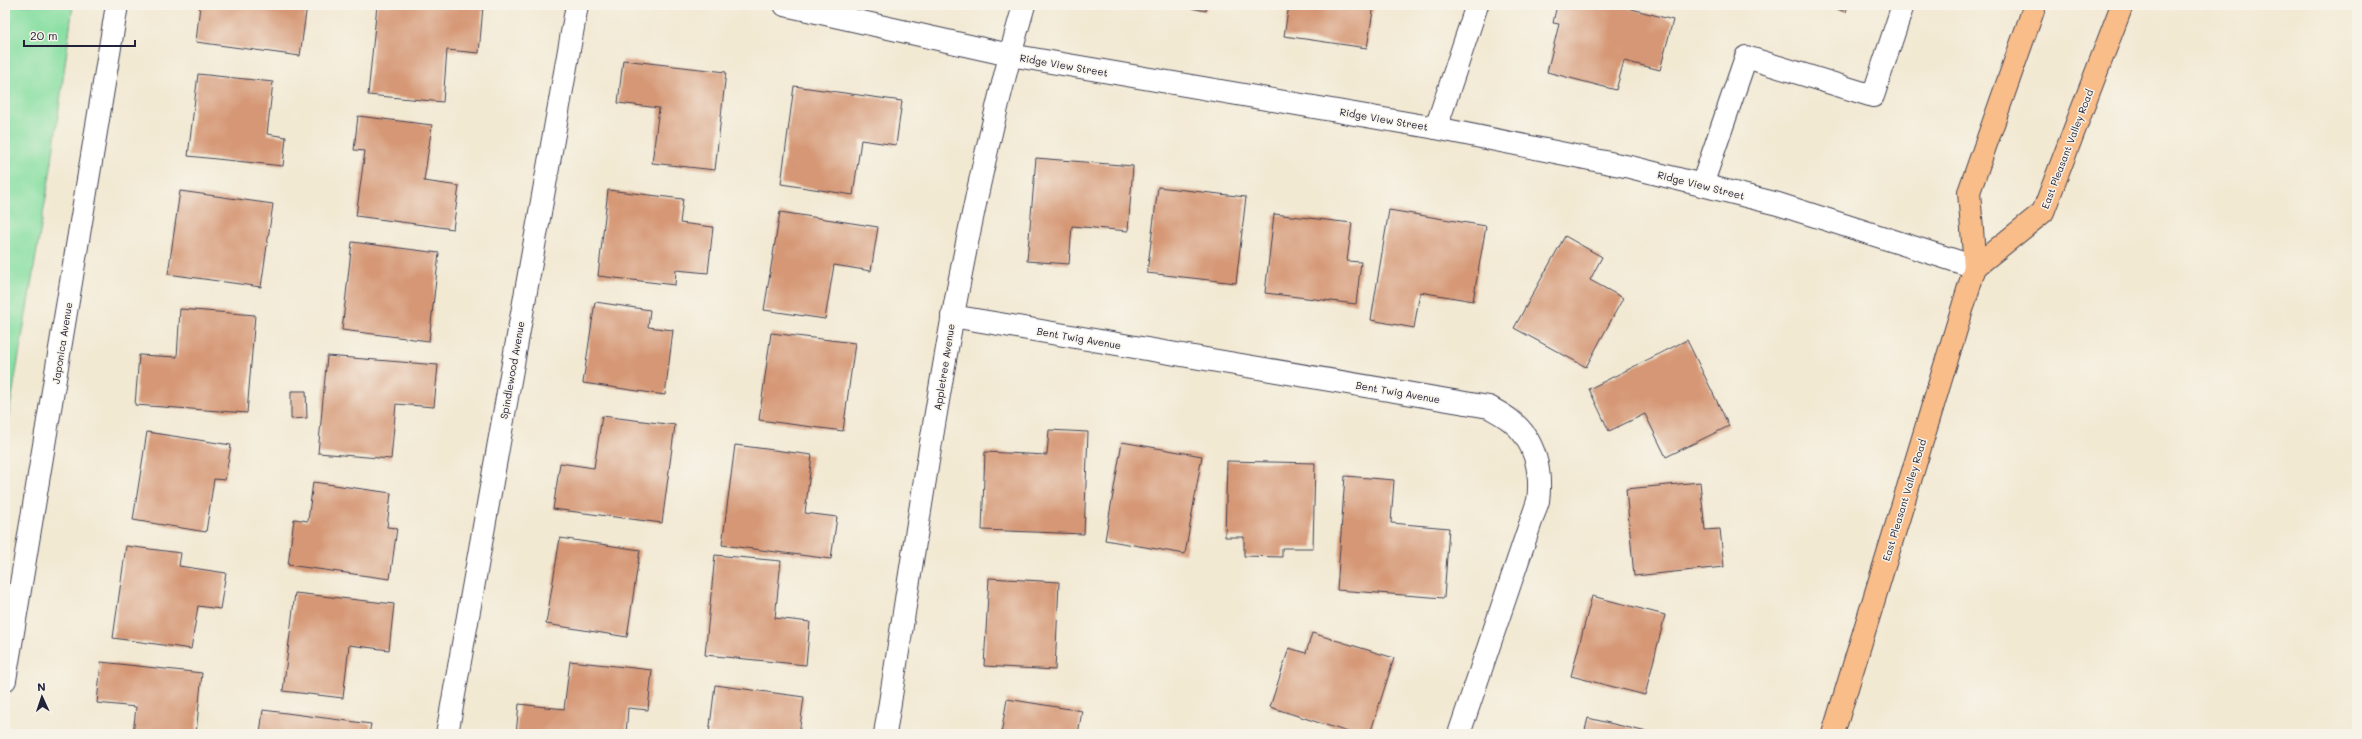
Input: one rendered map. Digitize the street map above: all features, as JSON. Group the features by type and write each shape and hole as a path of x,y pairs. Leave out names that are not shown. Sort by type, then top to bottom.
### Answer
{"main road":[{"name":"East Pleasant Valley Road","path":"1833,734 1975,267 1969,192 2034,5"},
{"name":"East Pleasant Valley Road","path":"1975,267 2043,212 2122,5"}],"street":[{"name":"Japonica Avenue","path":"5,680 118,5"},
{"name":"Spindlewood Avenue","path":"447,734 577,5"},
{"name":"Ridge View Street","path":"785,5 1010,55 1436,128 1630,168 1778,204 1975,267"},
{"name":"Appletree Avenue","path":"885,734 952,316 1010,55 1024,5"},
{"path":"1436,128 1477,5"},
{"path":"1702,185 1746,57 1873,96 1903,5"},
{"name":"Bent Twig Avenue","path":"952,316 1489,407 1511,420 1527,439 1537,461 1540,486 1538,501 1459,734"}],"green space":[{"path":"5,5 73,5 51,168 5,437"}],"building":[{"path":"200,5 307,5 300,56 196,42"},
{"path":"377,5 483,6 479,53 447,50 443,102 368,95"},
{"path":"1175,5 1207,5 1206,11"},
{"path":"1289,5 1374,5 1367,48 1284,36"},
{"path":"1557,5 1628,5 1628,8 1673,20 1660,70 1624,61 1616,90 1547,72 1559,24 1553,23"},
{"path":"1824,5 1848,5 1846,12"},
{"path":"623,60 726,72 715,170 652,163 659,108 618,103"},
{"path":"198,74 273,82 267,134 286,137 283,166 188,156"},
{"path":"794,86 902,101 896,145 861,140 853,195 781,184"},
{"path":"358,116 432,125 424,181 459,186 453,229 356,216 365,151 354,150"},
{"path":"1036,158 1133,166 1128,231 1072,226 1069,264 1027,261"},
{"path":"1158,187 1246,197 1236,283 1147,273"},
{"path":"608,190 683,199 680,223 713,227 708,273 676,270 675,285 598,276"},
{"path":"180,191 273,204 261,287 168,274"},
{"path":"1389,210 1486,226 1473,301 1420,292 1414,328 1371,320"},
{"path":"780,212 878,227 871,271 834,265 825,319 764,310"},
{"path":"1274,214 1352,223 1347,261 1361,262 1356,304 1265,293"},
{"path":"1565,236 1602,257 1590,280 1623,298 1586,367 1514,328"},
{"path":"352,242 439,253 429,341 342,330"},
{"path":"595,302 650,310 648,327 673,330 665,395 583,383"},
{"path":"180,309 255,315 247,413 135,405 139,355 177,357"},
{"path":"771,333 855,343 843,431 759,420"},
{"path":"1687,340 1729,426 1666,457 1645,414 1609,431 1589,389"},
{"path":"327,356 438,365 434,407 396,404 391,459 318,453"},
{"path":"291,391 306,391 307,418 291,419"},
{"path":"602,416 675,425 662,523 553,509 560,463 594,468"},
{"path":"1049,430 1088,432 1084,534 982,530 985,452 1047,455"},
{"path":"147,432 231,445 225,480 214,479 206,532 133,520"},
{"path":"1122,442 1202,456 1185,554 1105,540"},
{"path":"735,445 812,455 805,513 837,517 831,559 722,545"},
{"path":"1227,461 1315,463 1313,548 1282,548 1282,557 1244,556 1244,537 1225,537"},
{"path":"1345,476 1394,480 1391,523 1449,528 1444,598 1337,590"},
{"path":"313,482 391,493 387,527 397,528 390,579 288,565 294,519 308,521"},
{"path":"1700,482 1705,530 1720,529 1724,567 1634,576 1626,489"},
{"path":"560,538 640,550 627,637 546,624"},
{"path":"126,546 181,553 179,566 226,573 220,609 198,606 191,649 113,638"},
{"path":"715,555 781,561 775,618 810,622 806,665 705,655"},
{"path":"989,578 1059,582 1055,670 984,666"},
{"path":"295,593 394,604 389,650 349,645 343,698 283,691"},
{"path":"1592,596 1665,615 1645,695 1571,676"},
{"path":"1312,633 1394,658 1370,734 1354,734 1270,707 1289,648 1306,653"},
{"path":"570,661 652,670 648,710 628,708 626,734 516,734 519,704 564,709"},
{"path":"101,662 202,673 196,734 133,734 136,707 97,703"},
{"path":"715,685 804,697 799,734 709,734"},
{"path":"1007,699 1082,711 1078,734 1001,734"},
{"path":"263,710 371,724 369,734 260,734"},
{"path":"1588,718 1647,732 1646,734 1584,734"}]}
